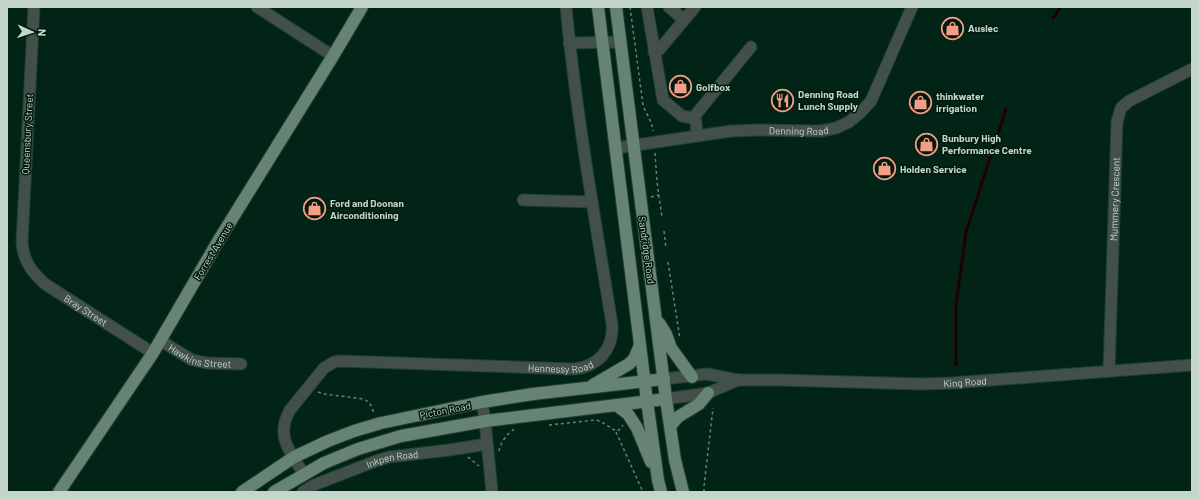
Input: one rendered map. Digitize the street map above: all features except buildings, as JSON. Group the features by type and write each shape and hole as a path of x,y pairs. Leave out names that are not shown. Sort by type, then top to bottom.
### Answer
{"main road":[{"name":"Forrest Avenue","path":"59,492 161,341 217,243 362,7"},
{"name":"Sandridge Road","path":"598,7 644,382 661,492"},
{"name":"Sandridge Road","path":"616,7 666,399 675,460 683,492"},
{"path":"656,318 666,334 671,348 692,377"},
{"path":"589,388 629,364 634,359 640,345"},
{"name":"Picton Road","path":"242,492 294,457 354,430 381,422 482,402 533,394 664,380"},
{"path":"670,426 678,417 699,404 708,393"},
{"name":"Picton Road","path":"274,492 324,463 358,449 401,436 485,421 666,399"},
{"path":"616,405 628,414 637,428 658,480"}],"street":[{"name":"Queensbury Street","path":"25,260 22,250 22,242 34,7"},
{"path":"257,7 333,56"},
{"name":"Hennessy Road","path":"304,474 286,443 283,434 286,417 324,368 334,362 573,369 585,367 597,361 603,355 611,342 613,330 592,202 569,43 566,7"},
{"path":"647,7 661,96 664,102 682,116 693,118 696,122 697,135"},
{"path":"669,7 684,20"},
{"path":"654,52 659,50 695,7"},
{"name":"Denning Road","path":"616,148 731,131 820,131 836,128 849,122 871,101 912,7"},
{"path":"569,43 621,42"},
{"path":"693,118 751,47"},
{"name":"Mummery Crescent","path":"1109,371 1117,122 1121,108 1129,100 1192,69"},
{"path":"523,200 592,202"},
{"name":"Bray Street","path":"25,260 34,274 45,284 153,353"},
{"name":"Hawkins Street","path":"161,341 192,360 207,363 241,364"},
{"name":"King Road","path":"664,380 707,374 738,380 922,384 1192,366"},
{"name":"King Road","path":"666,399 708,393 738,380"},
{"path":"482,402 492,492"},
{"name":"Inkpen Road","path":"303,492 314,485 336,476 389,457 487,444"}],"path":[{"path":"630,7 643,105 654,131"},
{"path":"654,151 662,217"},
{"path":"651,197 659,195"},
{"path":"664,231 666,249"},
{"path":"668,262 680,341"},
{"path":"315,389 319,393 364,399 372,405 375,417"},
{"path":"704,492 713,408"},
{"path":"546,425 596,420 616,431 643,492"},
{"path":"616,431 619,430 626,420"},
{"path":"499,456 500,446 512,430 515,429"},
{"path":"467,456 479,466 482,466"}],"waterway":[{"path":"1053,18 1061,7"},
{"path":"956,365 956,305 966,232 1006,109"}],"place":[{"name":"Auslec","path":"952,28"},
{"name":"Golfbox","path":"681,87"},
{"name":"Denning Road Lunch Supply","path":"783,100"},
{"name":"thinkwater irrigation","path":"920,102"},
{"name":"Bunbury High Performance Centre","path":"927,144"},
{"name":"Holden Service","path":"885,169"},
{"name":"Ford and Doonan Airconditioning","path":"315,209"}]}
